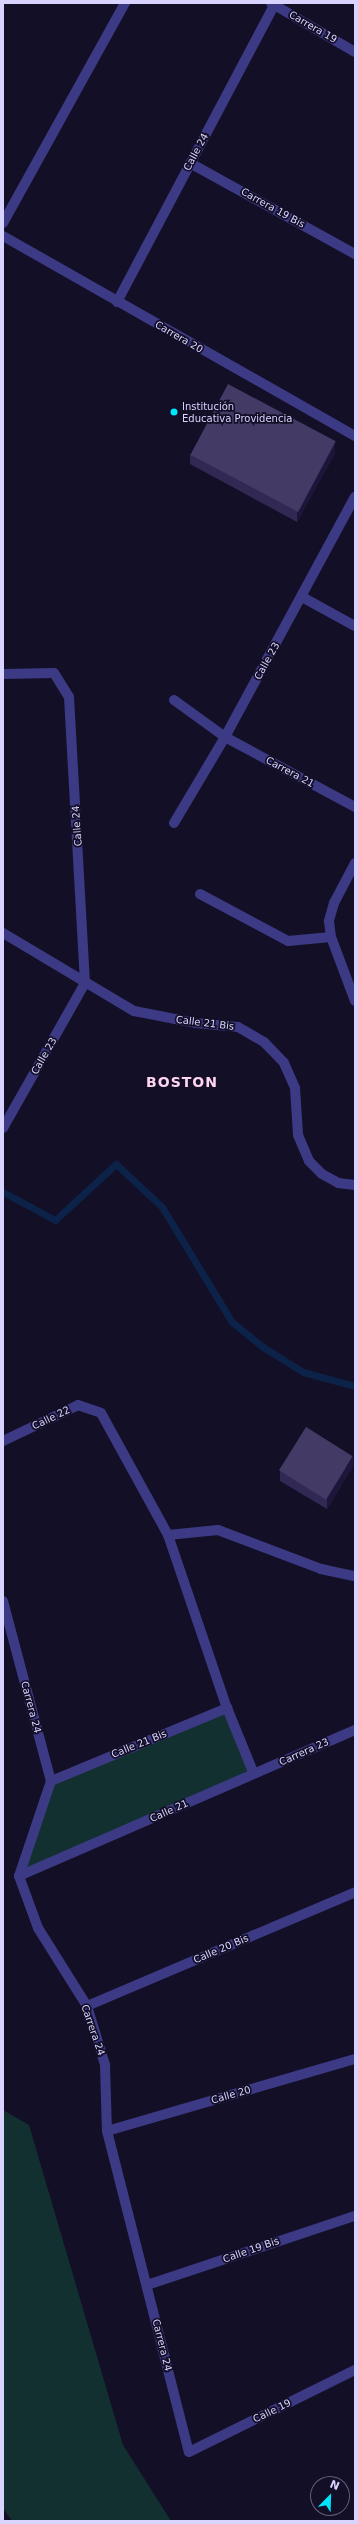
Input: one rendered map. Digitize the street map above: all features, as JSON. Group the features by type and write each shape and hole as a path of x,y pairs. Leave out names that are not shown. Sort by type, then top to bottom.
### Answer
{"street":[{"path":"3,223 125,3"},
{"name":"Carrera 19","path":"273,3 355,52"},
{"name":"Calle 24","path":"118,302 273,3"},
{"name":"Carrera 19 Bis","path":"190,163 355,254"},
{"name":"Carrera 20","path":"3,236 355,436"},
{"name":"Calle 23","path":"174,823 225,737 355,497"},
{"path":"302,597 355,626"},
{"name":"Calle 24","path":"3,674 54,673 69,697 85,983"},
{"name":"Carrera 21","path":"174,700 225,737 355,806"},
{"path":"355,863 334,903 329,921 331,937 355,1001"},
{"path":"200,894 288,940 331,937"},
{"name":"Calle 21 Bis","path":"3,933 134,1011 196,1023 238,1027 264,1042 284,1063 294,1088 298,1135 309,1161 322,1174 338,1183 355,1185"},
{"name":"Calle 23","path":"3,1128 85,983"},
{"name":"Calle 22","path":"3,1441 78,1405 101,1413 168,1535"},
{"path":"254,1774 227,1708 168,1535 218,1530 308,1565 355,1576"},
{"name":"Carrera 24","path":"3,1601 51,1780"},
{"name":"Calle 21 Bis","path":"51,1780 227,1708"},
{"name":"Carrera 23","path":"254,1774 355,1730"},
{"name":"Calle 21","path":"19,1876 254,1774"},
{"path":"19,1876 51,1780"},
{"name":"Carrera 24","path":"19,1876 38,1928 87,2006 106,2065 107,2131 189,2452"},
{"name":"Calle 20 Bis","path":"87,2006 355,1892"},
{"name":"Calle 20","path":"107,2131 355,2059"},
{"name":"Calle 19 Bis","path":"147,2285 355,2216"},
{"name":"Calle 19","path":"189,2452 355,2370"}],"green space":[{"path":"227,1708 254,1774 19,1876 51,1781"},
{"path":"3,2110 29,2125 123,2445 171,2521 12,2521 3,2508"}],"building":[{"path":"228,384 336,441 298,512 190,455"},
{"path":"306,1427 353,1456 326,1499 279,1470"}],"waterway":[{"path":"3,1192 55,1220 116,1164 162,1207 232,1322 263,1347 303,1372 355,1386"}],"place":[{"name":"Institución Educativa Providencia","path":"174,412"}],"district":[{"name":"BOSTON","path":"182,1082"}]}
